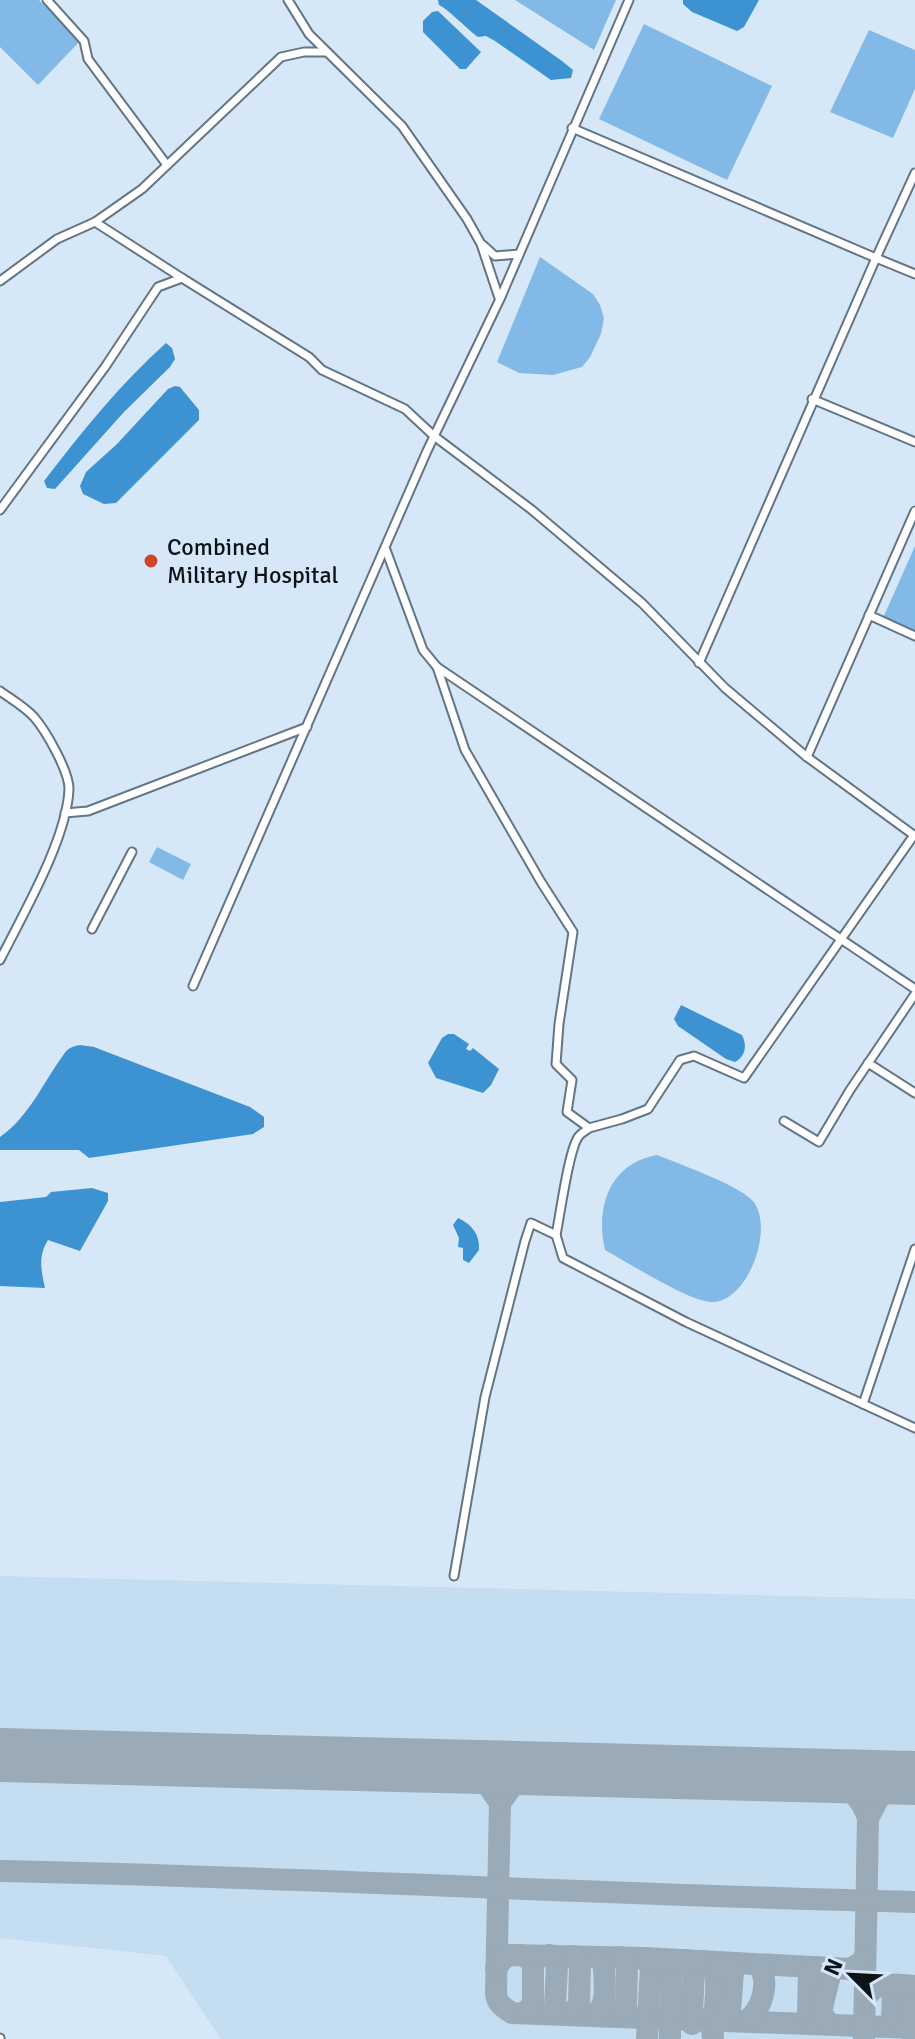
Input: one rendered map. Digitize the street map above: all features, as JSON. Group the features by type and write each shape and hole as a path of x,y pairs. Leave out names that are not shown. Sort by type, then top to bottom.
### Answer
{"street":[{"path":"47,0 84,41 88,59 167,165"},
{"path":"288,0 309,34 402,126 467,219 481,244 500,299"},
{"path":"193,986 434,436 500,299 629,0"},
{"path":"0,281 57,239 95,222 142,189 281,57 304,52 326,52"},
{"path":"572,128 915,274"},
{"path":"699,663 812,399 915,173"},
{"path":"95,222 309,357 322,370 405,409 434,436 532,510 642,603 725,688 807,757 914,835 744,1078 694,1056 680,1060 648,1109 589,1128 578,1136 571,1152 556,1235 563,1258 686,1322 915,1428"},
{"path":"481,244 495,256 519,254"},
{"path":"0,510 105,367 158,287 182,278"},
{"path":"812,399 915,442"},
{"path":"807,757 915,511"},
{"path":"386,550 423,650 437,667 915,991 819,1142 784,1121"},
{"path":"869,615 915,636"},
{"path":"437,667 465,750 573,932 556,1064 572,1080 567,1112 589,1128"},
{"path":"0,691 34,717 57,754 69,786 65,813 47,865 0,960"},
{"path":"65,813 88,811 308,727"},
{"path":"92,929 132,852"},
{"path":"868,1063 915,1093"},
{"path":"454,1576 485,1397 525,1241 531,1223 556,1235"},
{"path":"863,1404 915,1249"}],"shaded area":[{"path":"0,0 39,0 80,41 38,85 0,47"},
{"path":"438,0 476,0 573,70 571,78 551,80 495,41 486,36 478,37 439,5"},
{"path":"515,0 616,0 594,50"},
{"path":"683,0 759,0 744,27 737,31 692,12"},
{"path":"438,11 481,52 466,69 460,69 423,32 423,21 432,12"},
{"path":"644,24 772,86 727,180 599,119"},
{"path":"869,30 915,50 915,89 893,138 830,112"},
{"path":"540,257 593,294 604,318 601,334 582,367 553,375 519,373 497,362"},
{"path":"166,343 172,348 175,359 170,367 124,412 55,489 47,488 44,481 87,427"},
{"path":"180,387 199,410 199,420 116,503 104,504 83,494 80,486 86,472 168,389"},
{"path":"915,546 915,632 883,618"},
{"path":"157,847 191,864 183,880 149,862"},
{"path":"681,1005 742,1035 745,1046 741,1057 735,1062 726,1059 678,1026 674,1019"},
{"path":"454,1034 469,1044 466,1049 470,1051 473,1048 499,1069 483,1093 436,1078 428,1063 442,1038"},
{"path":"80,1045 94,1047 250,1107 264,1117 264,1127 253,1134 89,1158 79,1150 0,1150 0,1137 28,1109 66,1052"},
{"path":"657,1155 734,1187 752,1200 759,1212 761,1227 754,1262 736,1291 724,1300 710,1302 687,1295 605,1250 602,1218 610,1189 628,1167"},
{"path":"92,1188 108,1193 108,1201 80,1251 48,1240 42,1257 45,1288 0,1286 0,1202"},
{"path":"458,1218 471,1227 478,1240 479,1250 469,1263 463,1260 463,1248 458,1247 459,1238 453,1225"},
{"path":"0,1576 915,1599 915,2039 221,2039 166,1956 0,1938"}],"taxiway":[{"path":"459,1766 487,1784 500,1803 496,1993 499,2003 512,2013 915,2028"},
{"path":"500,1803 516,1781 545,1769"},
{"path":"826,1776 852,1792 868,1818 864,2039"},
{"path":"868,1818 881,1794 911,1778"},
{"path":"0,1871 915,1902"},
{"path":"496,1968 511,1955 644,1958 850,1969 862,1962 865,1955"},
{"path":"522,1955 533,1962 533,2005 524,2013"},
{"path":"549,1955 557,1965 555,2007 550,2014"},
{"path":"571,2014 579,2004 580,1965 573,1956"},
{"path":"595,2015 602,2005 605,1992 604,1965 597,1957"},
{"path":"609,2010 616,2015 626,2007 627,1966 621,1957"},
{"path":"644,1958 651,1967 647,2039"},
{"path":"665,1959 672,1965 671,2010 665,2017 670,2023 670,2039"},
{"path":"685,1960 694,1970 692,2013 699,2019 692,2024"},
{"path":"700,1963 704,1961 710,1965 715,1976 715,2011 707,2019 712,2026 713,2039"},
{"path":"715,2026 730,2011 733,1972 728,1963 719,1968"},
{"path":"746,2021 763,1995 764,1979 758,1965"},
{"path":"815,2024 808,2014 809,1975 817,1967"},
{"path":"829,2024 821,2012 834,1968"},
{"path":"887,1985 893,1992 892,2021 887,2026"},
{"path":"865,1999 881,1986 915,1986"},
{"path":"908,1986 914,2015 912,2025 905,2027 913,2034"}],"runway":[{"path":"0,1755 915,1778"}],"place":[{"name":"Combined Military Hospital","path":"151,561"}]}
